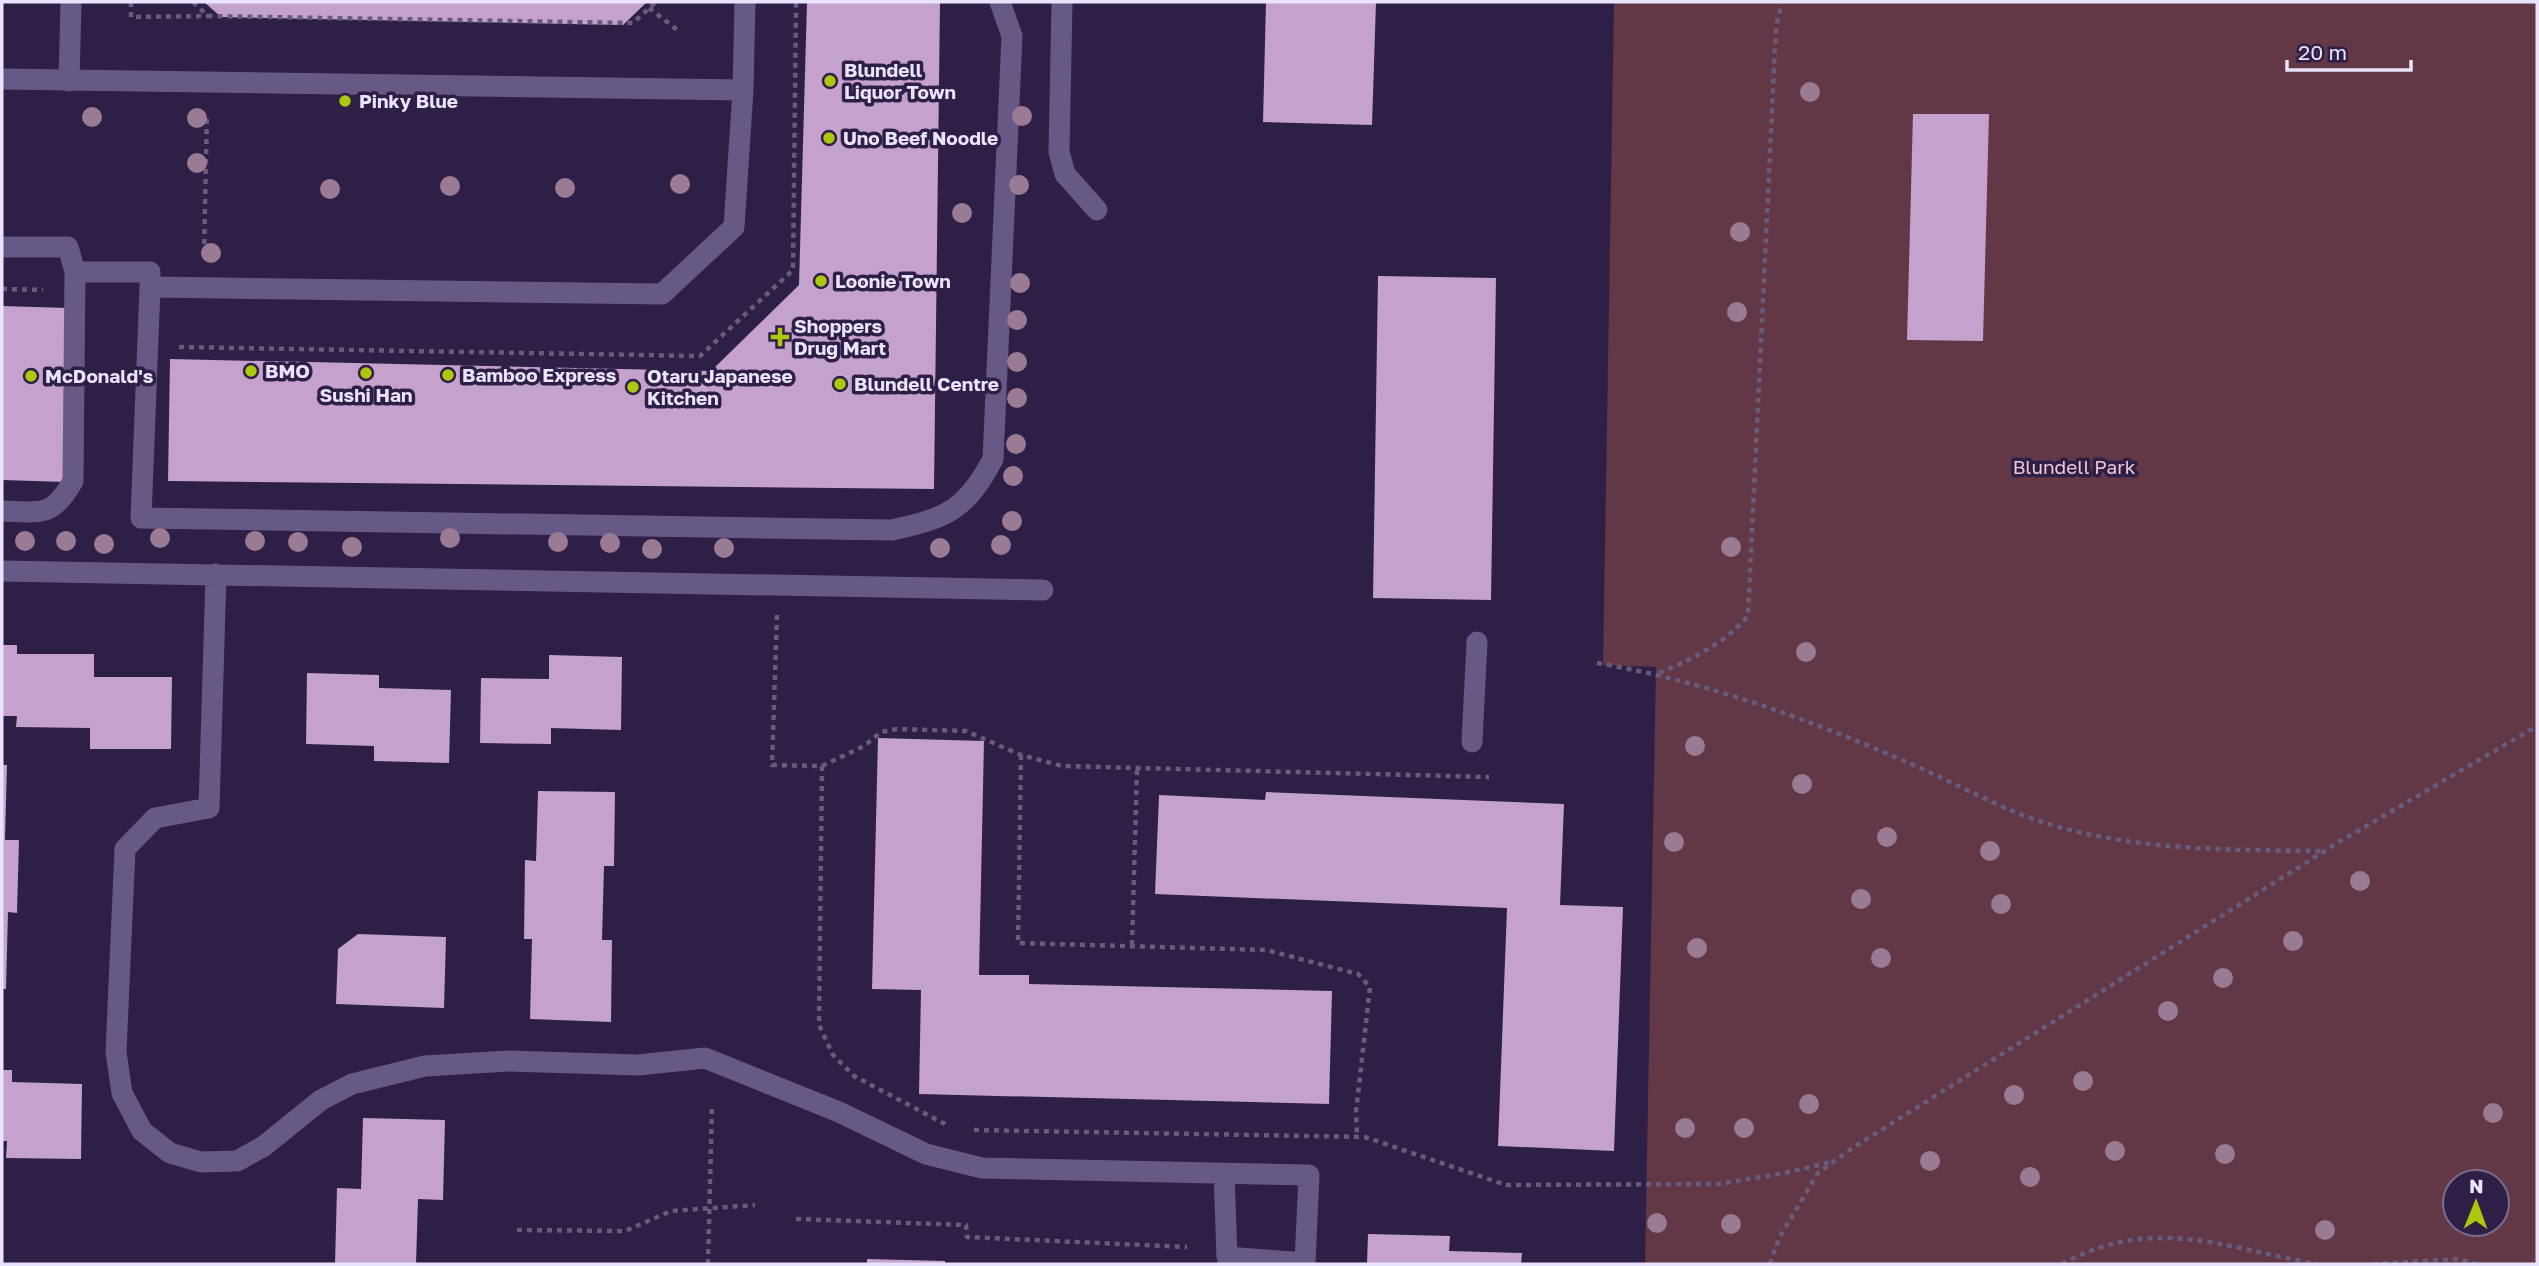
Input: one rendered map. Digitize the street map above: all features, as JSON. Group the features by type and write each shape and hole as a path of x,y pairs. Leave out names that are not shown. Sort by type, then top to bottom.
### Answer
{"lane":[{"path":"69,81 71,2"},
{"path":"150,287 662,294 734,227 743,90 745,2"},
{"path":"75,272 150,272 141,518 892,530 928,523 957,507 977,489 993,459 1012,36 1000,2"},
{"path":"1062,2 1059,152 1065,174 1097,210"},
{"path":"2,79 743,90"},
{"path":"2,247 68,247 75,272 73,481 61,502 42,512 2,511"},
{"path":"2,571 1043,590"},
{"path":"216,574 209,808 155,818 125,849 116,1052 122,1093 142,1131 170,1153 201,1162 237,1161 264,1146 320,1100 342,1089 425,1066 508,1061 638,1065 705,1058 839,1112 926,1154 982,1168 1224,1173 1309,1175 1305,1264 1227,1257 1224,1173"},
{"path":"1472,742 1477,642"}],"path":[{"path":"131,2 131,17 633,23 656,2"},
{"path":"193,2 208,16"},
{"path":"1658,673 1700,656 1737,629 1748,616 1776,26 1782,2"},
{"path":"649,8 680,32"},
{"path":"204,254 207,106"},
{"path":"2,289 54,290"},
{"path":"777,611 772,765 822,766 864,746 881,732 966,731 1021,755 1062,766 1489,777"},
{"path":"1597,663 1658,673 1801,718 2025,816 2071,829 2174,846 2325,851"},
{"path":"1770,1264 1779,1238 1800,1201 1818,1173 1835,1161 2325,851 2537,726"},
{"path":"1021,755 1018,943 1266,950 1357,974 1370,987 1356,1112 1357,1137"},
{"path":"822,766 819,1025 833,1055 854,1076 951,1127"},
{"path":"1132,945 1137,770"},
{"path":"708,1264 712,1105"},
{"path":"971,1129 1357,1137 1506,1185 1718,1184 1835,1161"},
{"path":"517,1230 625,1231 671,1211 755,1205"},
{"path":"796,1219 966,1225 967,1237 1187,1247"},
{"path":"2062,1264 2124,1239 2188,1237 2316,1264"},
{"path":"2373,1264 2458,1259 2476,1264"}],"green space":[{"name":"Blundell Park","path":"1614,2 2537,2 2537,1264 1645,1264 1656,667 1603,665"}],"building":[{"path":"204,2 647,2 623,25 221,17"},
{"path":"807,2 940,2 934,489 168,481 170,359 711,371 799,285"},
{"path":"1266,2 1376,2 1372,125 1263,122"},
{"path":"1913,114 1989,114 1983,341 1907,340"},
{"path":"1378,276 1496,278 1491,600 1373,598"},
{"path":"2,306 68,308 64,482 2,480"},
{"path":"2,645 17,645 17,654 94,654 94,677 172,677 171,749 90,749 90,728 16,727 17,716 2,716"},
{"path":"549,655 622,657 621,730 551,728 551,744 480,743 481,678 549,679"},
{"path":"307,673 379,675 379,688 451,690 449,763 374,761 374,746 306,744"},
{"path":"878,738 984,741 979,975 1029,975 1029,984 1332,991 1329,1104 919,1094 921,990 872,989"},
{"path":"2,765 7,765 5,840 19,840 17,913 8,912 6,989 2,989"},
{"path":"538,791 615,792 614,866 604,866 602,940 612,940 611,1022 530,1019 532,939 524,939 525,860 536,861"},
{"path":"1266,792 1564,804 1560,905 1623,907 1614,1151 1498,1146 1507,908 1155,894 1159,795 1265,800"},
{"path":"358,934 446,937 444,1008 336,1004 338,949"},
{"path":"2,1070 12,1070 12,1082 82,1084 81,1159 6,1158 7,1141 2,1141"},
{"path":"363,1118 445,1120 443,1200 418,1199 416,1264 335,1264 337,1188 361,1189"},
{"path":"1368,1234 1450,1236 1449,1251 1522,1253 1521,1264 1367,1264"},
{"path":"867,1259 945,1261 945,1264 867,1264"}],"place":[{"name":"Blundell Liquor Town","path":"830,81"},
{"name":"Pinky Blue","path":"345,101"},
{"name":"Uno Beef Noodle","path":"829,138"},
{"name":"Loonie Town","path":"821,281"},
{"name":"Shoppers Drug Mart","path":"780,337"},
{"name":"BMO","path":"251,371"},
{"name":"Sushi Han","path":"366,373"},
{"name":"Bamboo Express","path":"448,375"},
{"name":"McDonald's","path":"31,376"},
{"name":"Blundell Centre","path":"840,384"},
{"name":"Otaru Japanese Kitchen","path":"633,387"}]}
